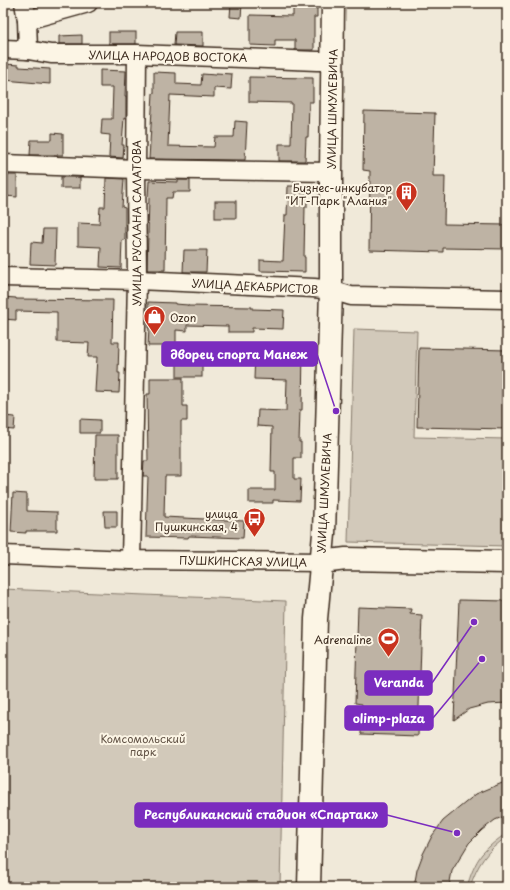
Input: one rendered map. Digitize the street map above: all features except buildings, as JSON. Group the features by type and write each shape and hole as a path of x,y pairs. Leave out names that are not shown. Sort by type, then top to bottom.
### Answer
{"main road":[{"name":"УЛИЦА ШМУЛЕВИЧА","path":"309,887 316,619 324,534 331,290 333,3"},
{"name":"ПУШКИНСКАЯ УЛИЦА","path":"321,562 346,560 507,562"}],"street":[{"path":"28,50 26,11 88,3"},
{"name":"УЛИЦА НАРОДОВ ВОСТОКА","path":"3,49 28,50 51,54 137,54 317,61 333,60"},
{"name":"УЛИЦА РУСЛАНА САЛАТОВА","path":"131,560 137,280 137,54"},
{"path":"3,164 136,169 331,172"},
{"name":"УЛИЦА ДЕКАБРИСТОВ","path":"3,277 137,280 314,288 331,290 351,296 507,299"},
{"name":"ПУШКИНСКАЯ УЛИЦА","path":"3,555 131,560 321,562"}],"green space":[{"path":"354,329 417,331 414,437 507,439 507,546 348,542"},
{"name":"Комсомольский парк","path":"3,589 286,601 280,887 3,887"},
{"path":"507,833 507,837 488,853 476,872 470,887 467,887 477,861 482,854"}],"place":[{"name":"Бизнес-инкубатор \"ИТ-Парк \"Алания\"","path":"407,212"},
{"name":"Ozon","path":"154,336"},
{"name":"дворец спорта Манеж","path":"336,411"},
{"name":"улица Пушкинская, 4","path":"254,538"},
{"name":"Veranda","path":"474,622"},
{"name":"Adrenaline","path":"388,658"},
{"name":"olimp-plaza","path":"482,659"},
{"name":"Республиканский стадион «Спартак»","path":"457,833"}]}
